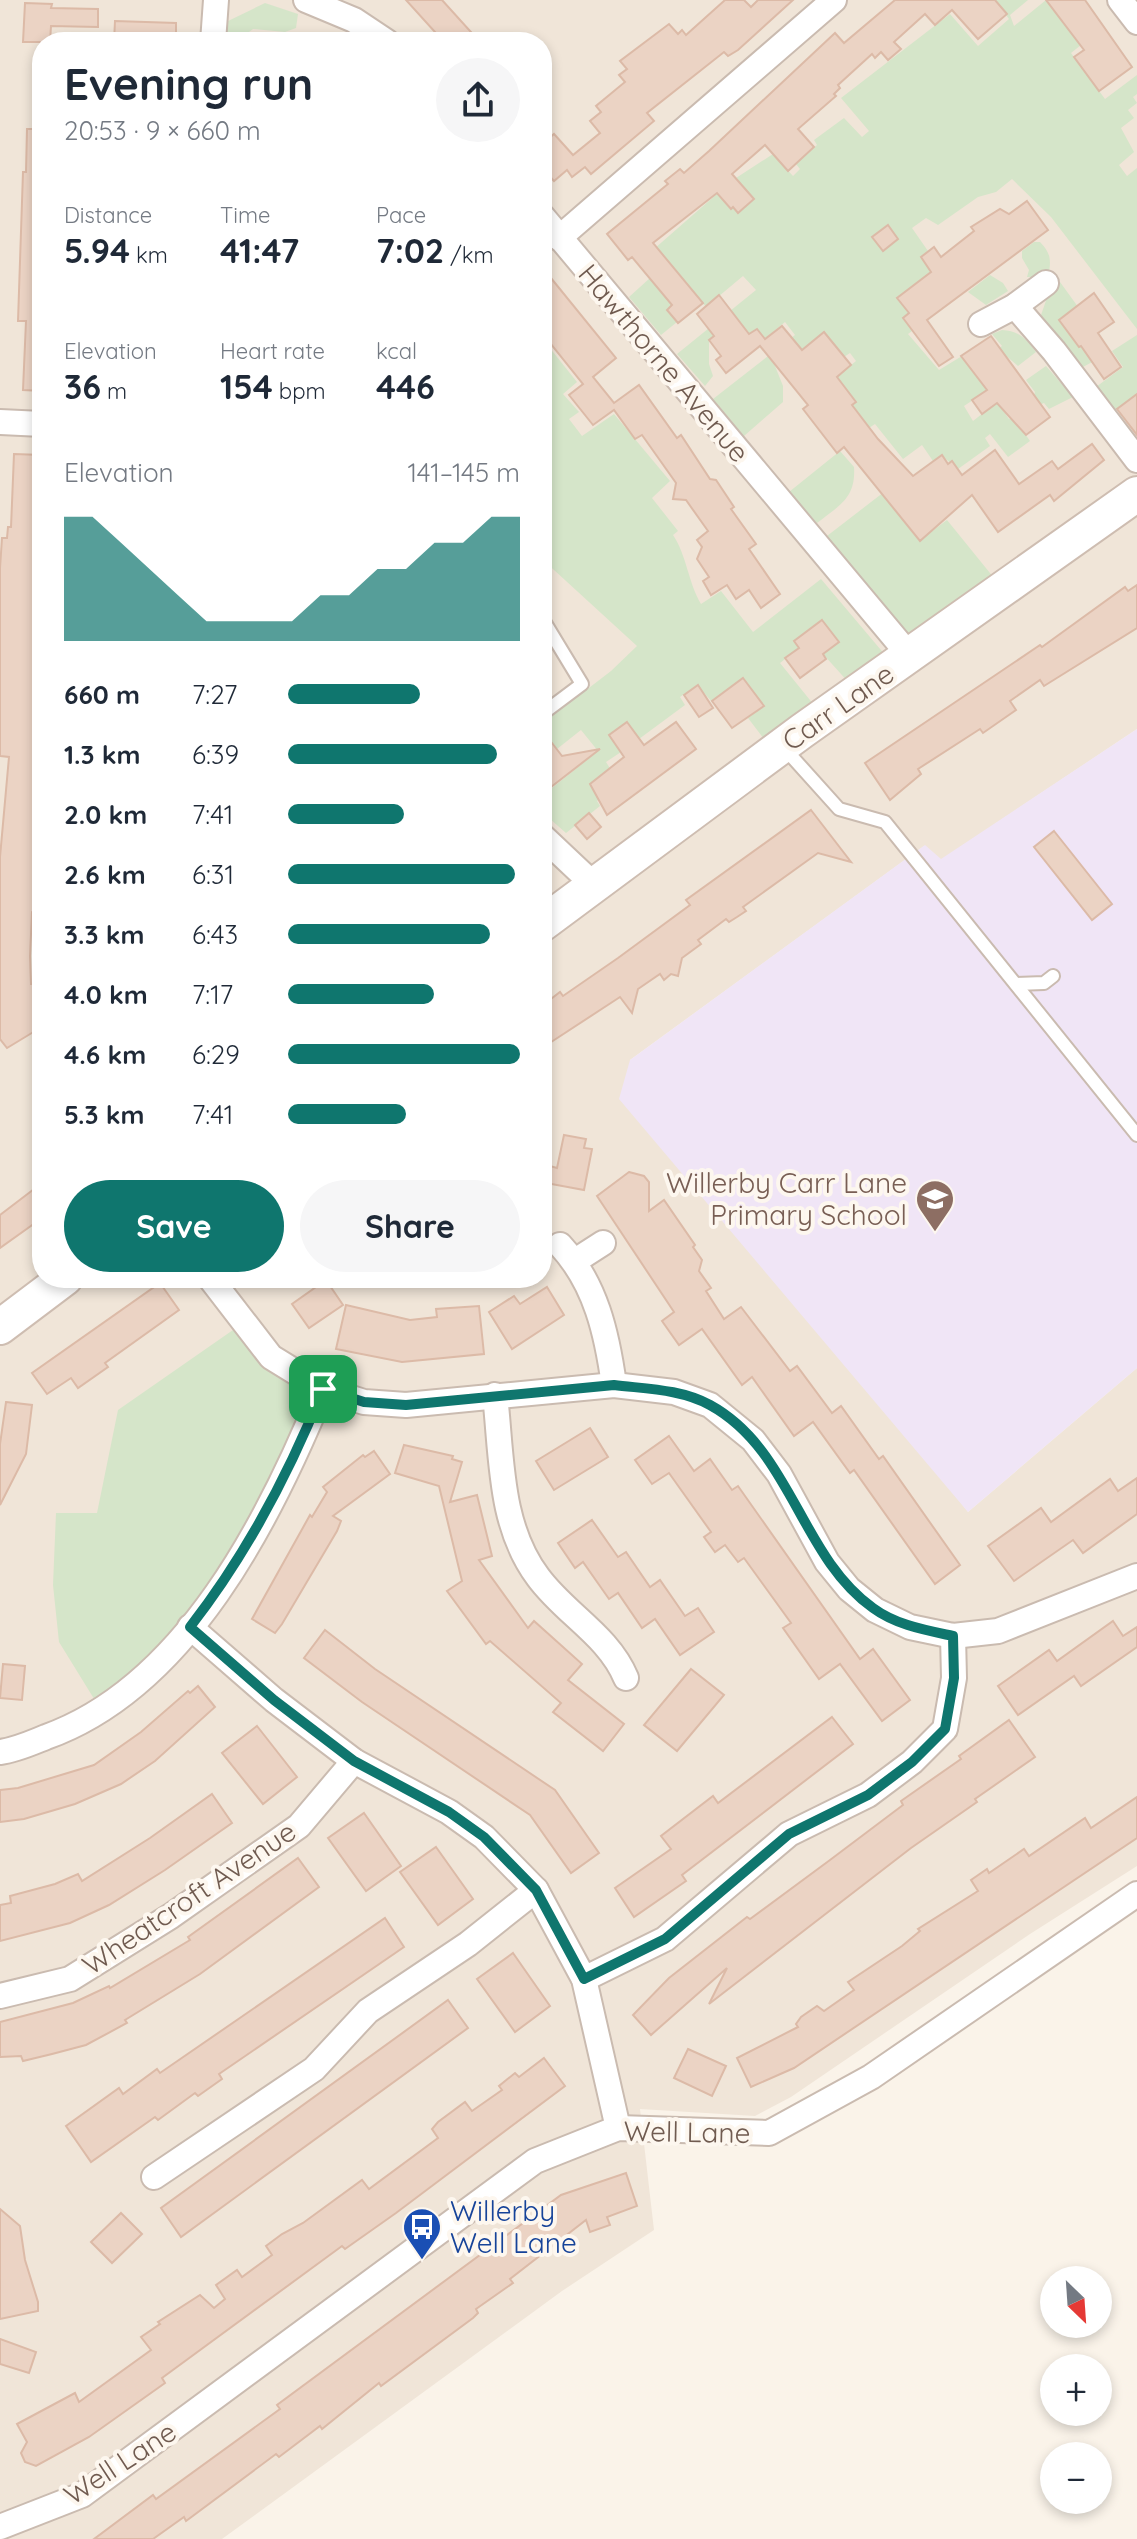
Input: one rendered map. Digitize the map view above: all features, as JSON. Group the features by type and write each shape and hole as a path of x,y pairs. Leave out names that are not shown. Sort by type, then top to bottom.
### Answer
{"street":[{"path":"214,32 216,0"},
{"path":"306,0 357,10 378,32"},
{"name":"Hawthorne Avenue","path":"834,0 559,238 910,656"},
{"path":"1120,0 1137,22"},
{"path":"552,229 559,238"},
{"path":"981,324 1015,306 1046,283"},
{"path":"1015,306 1054,351 1137,460"},
{"path":"0,422 32,424"},
{"name":"Carr Lane","path":"552,916 782,746 1137,494"},
{"path":"552,845 594,885"},
{"path":"603,1243 567,1253 605,1329 614,1385"},
{"path":"0,1327 52,1288"},
{"path":"218,1288 271,1357 323,1389 364,1402 406,1405 614,1385 674,1392 710,1405 753,1440 779,1474 827,1562 849,1589 875,1610 910,1627 953,1636 998,1631 1137,1576"},
{"path":"0,1752 58,1733 102,1712 165,1656 226,1580 273,1499 323,1389"},
{"path":"495,1395 503,1494 523,1553 539,1579 617,1657 626,1678"},
{"path":"190,1627 274,1700 354,1761 449,1812 484,1837 536,1890 584,1979 618,2128"},
{"path":"584,1979 665,1939 789,1834 868,1795 912,1762 945,1729 954,1678 953,1636"},
{"name":"Wheatcroft Avenue","path":"0,1996 70,1979 171,1916 299,1826 354,1761"},
{"path":"154,2177 314,2069 368,2011 468,1944 536,1890"},
{"name":"Well Lane","path":"0,2527 82,2495 535,2161 618,2128 769,2133 871,2077 1137,1894"}],"lane":[{"path":"552,634 582,684 552,706"},
{"path":"782,746 839,809 885,822 1137,1135"},
{"path":"1016,984 1044,983 1053,976"}],"shaded area":[{"path":"0,0 1137,0 1137,729 941,860 924,846 630,1060 968,1512 1137,1368 1137,1866 1030,1934 791,2097 755,2116 640,2109 654,2230 562,2291 222,2539 0,2539"},
{"name":"Willerby Carr Lane Primary School","path":"1137,729 1137,1368 968,1512 619,1099 630,1060 925,845 941,859"}],"green space":[{"path":"995,0 1028,0 1010,15 1014,26 1046,0 1081,45 1071,53 1105,99 1137,75 1137,94 1133,97 1137,103 1128,110 1134,118 1121,128 1134,152 1119,165 1127,176 1137,168 1137,329 1051,217 1012,179 996,192 978,197 938,225 926,218 912,228 928,251 921,257 933,271 898,298 909,313 903,318 912,331 908,334 939,370 962,356 988,390 964,406 973,421 997,402 1009,419 1013,417 1030,441 1008,457 990,434 985,438 990,446 958,469 942,456 933,461 922,445 903,459 875,424 869,428 852,405 856,402 833,380 856,361 850,353 844,357 824,332 791,359 773,361 783,386 783,402 744,436 713,399 795,335 785,322 757,345 750,333 741,339 737,334 744,327 738,320 709,340 709,364 713,376 705,386 677,354 756,290 743,276 706,307 671,265 652,281 672,305 677,322 661,335 629,297 650,278 638,263 718,193 730,209 733,207 738,213 754,199 736,178 773,154 793,176 800,169 796,164 817,145 814,140 844,118 862,137 869,131 841,98 950,14 978,46 1009,19"},
{"path":"265,3 298,14 296,28 285,32 253,29 249,32 226,32 226,22"},
{"path":"1034,242 1040,242 1049,254 1048,277 1027,277 1029,270 1022,258 1022,251"},
{"path":"990,275 1003,283 1008,291 986,305 968,292"},
{"path":"1060,282 1081,311 1069,312 1059,320 1079,347 1098,334 1111,352 1081,368 1041,315 1049,292"},
{"path":"1002,330 1022,336 1036,352 1018,366 998,349 1002,346 992,334"},
{"path":"1137,335 1137,394 1114,411 1096,387 1123,367 1112,351"},
{"path":"552,351 577,382 563,394 579,412 569,419 582,436 614,414 670,481 652,498 678,531 673,535 701,604 721,591 753,632 821,579 886,656 850,684 823,654 839,642 822,621 799,648 780,663 814,705 767,743 748,718 764,706 732,689 713,703 697,685 680,697 685,705 639,739 627,722 609,735 621,752 606,762 611,770 603,796 597,801 600,806 566,833 552,821 552,788 598,751 581,730 557,749 552,743 552,716 611,671 637,646 552,568"},
{"path":"1046,366 1073,397 1049,409 1033,398 1035,392 1026,380"},
{"path":"840,451 854,467 852,486 845,500 817,523 789,492"},
{"path":"897,482 902,519 919,541 947,520 994,578 912,638 827,536"},
{"path":"233,1330 292,1388 300,1402 301,1421 243,1535 202,1599 165,1641 96,1702 59,1642 53,1585 56,1513 97,1513 118,1410"}],"building":[{"path":"406,0 442,0 471,32 435,32"},
{"path":"725,0 744,0 751,7 758,0 793,0 738,50 728,56 724,52 647,113 654,121 591,174 585,167 572,177 567,170 554,181 552,136 554,134 573,155 600,133 590,121 601,112 596,106 625,82 619,75 627,69 620,61 669,24 678,34 682,30 686,35"},
{"path":"895,0 995,0 1007,14 978,39 952,10 935,25 925,14 894,42 901,49 888,60 881,52 875,58 872,54 838,85 840,88 834,94 836,96 798,129 814,147 788,171 765,145 732,174 754,199 738,213 717,193 653,243 703,303 678,323 667,310 672,305 632,257 628,260 607,234 668,184 665,181 680,169 684,173 709,151 835,33 844,43"},
{"path":"1046,0 1085,0 1132,67 1099,91 1074,57 1084,50"},
{"path":"25,3 52,4 51,8 98,9 98,27 51,26 51,32 32,32 32,42 23,42"},
{"path":"115,21 176,23 176,32 114,32"},
{"path":"27,129 32,129 32,390 23,390 26,321 18,321 23,172 26,172"},
{"path":"1027,201 1048,230 927,320 953,357 939,366 903,318 909,313 897,298 931,272 921,257 934,247 941,257 974,231 971,227 1000,209 1009,214"},
{"path":"888,225 898,239 883,251 872,237"},
{"path":"552,279 616,358 593,377 614,403 639,385 677,438 681,435 710,479 716,480 734,507 731,509 756,544 749,549 780,594 761,608 749,590 736,599 727,585 711,595 703,581 709,577 697,559 702,547 697,540 708,531 686,500 673,499 676,483 642,435 635,439 614,410 593,425 569,395 583,384 552,345"},
{"path":"1094,293 1114,322 1098,333 1121,367 1104,379 1059,320"},
{"path":"719,295 749,334 757,329 765,339 782,326 802,350 824,332 851,365 837,377 856,402 852,405 878,439 913,476 942,455 948,464 952,461 962,475 995,450 1019,484 1052,461 1058,469 1092,444 1104,460 1054,501 1050,495 998,532 972,495 920,541 844,447 837,453 803,409 808,405 760,346 726,373 716,360 721,356 709,340 714,336 697,314"},
{"path":"991,336 1050,417 1026,435 997,403 982,414 972,400 987,390 961,356"},
{"path":"1137,394 1137,435 1117,409"},
{"path":"14,454 32,455 32,1033 7,1048 0,1039 0,857 9,757 0,756 0,568 2,538 7,538 8,527 11,527"},
{"path":"1137,585 1137,628 1044,686 1040,680 1010,701 1016,710 983,733 980,729 918,769 921,774 890,800 865,763 1040,645 1042,647 1125,587 1128,591"},
{"path":"822,620 839,642 823,654 826,659 800,678 785,658 799,648 794,641"},
{"path":"743,678 764,706 732,728 712,701"},
{"path":"698,685 713,708 699,717 684,695"},
{"path":"627,722 644,745 676,722 696,749 607,815 590,784 624,757 609,735"},
{"path":"552,743 562,756 600,749 552,786"},
{"path":"811,810 851,862 818,853 743,907 746,911 729,922 726,919 698,940 701,944 682,958 678,976 671,974 664,980 660,974 638,989 632,1013 620,997 552,1041 552,998 560,992 563,996 618,958 690,905 686,900"},
{"path":"589,813 601,827 587,839 575,825"},
{"path":"1054,831 1112,904 1092,920 1034,847"},
{"path":"564,1135 586,1139 584,1148 592,1149 584,1190 552,1184 552,1167 557,1168"},
{"path":"629,1172 644,1176 649,1182 649,1211 664,1200 695,1245 693,1247 702,1260 699,1271 711,1288 706,1291 724,1319 741,1307 790,1371 797,1366 832,1413 841,1406 879,1459 883,1456 960,1565 935,1584 854,1470 850,1473 813,1422 794,1436 752,1377 742,1385 702,1329 679,1345 662,1321 674,1312 597,1196"},
{"path":"32,1191 32,1225 0,1248 0,1215"},
{"path":"153,1288 164,1288 179,1310 105,1363 108,1367 78,1388 71,1378 47,1394 32,1373"},
{"path":"315,1288 331,1288 343,1305 309,1328 292,1304"},
{"path":"548,1288 564,1315 512,1349 489,1312 514,1296 520,1304"},
{"path":"346,1305 410,1320 437,1317 436,1309 479,1306 484,1354 402,1362 336,1349"},
{"path":"6,1402 32,1405 26,1454 0,1505 0,1444"},
{"path":"590,1428 608,1457 554,1490 536,1461"},
{"path":"669,1436 694,1471 710,1459 732,1490 738,1486 860,1659 873,1649 910,1700 882,1721 840,1664 819,1679 783,1628 791,1623 744,1558 738,1562 725,1545 715,1552 704,1537 711,1532 669,1473 652,1484 635,1460"},
{"path":"404,1445 453,1456 452,1459 462,1462 450,1502 477,1495 492,1556 479,1560 528,1628 534,1621 582,1664 568,1680 624,1724 603,1751 553,1712 561,1703 490,1641 486,1644 447,1591 462,1581 439,1486 395,1473"},
{"path":"374,1451 390,1474 333,1516 341,1521 337,1531 282,1624 275,1633 252,1619 310,1515 312,1517 327,1492 323,1487 363,1455 365,1457"},
{"path":"1137,1478 1137,1514 1083,1553 1073,1540 1014,1581 988,1546 1041,1508 1051,1522 1110,1479 1118,1491"},
{"path":"592,1520 618,1557 626,1552 650,1587 660,1580 685,1616 698,1608 714,1632 680,1655 655,1619 642,1628 618,1593 609,1599 583,1562 575,1568 558,1543"},
{"path":"1113,1621 1123,1636 1137,1627 1137,1647 1081,1686 1074,1676 1018,1715 998,1686 1049,1650 1057,1661"},
{"path":"325,1630 375,1669 555,1790 599,1853 571,1873 530,1815 362,1702 304,1658"},
{"path":"3,1664 25,1666 22,1700 0,1698"},
{"path":"691,1669 724,1695 677,1751 644,1725"},
{"path":"198,1686 215,1707 155,1761 121,1784 75,1804 24,1819 0,1822 0,1790 18,1788 94,1765"},
{"path":"832,1717 853,1744 682,1875 686,1881 634,1917 615,1888 671,1849 661,1836 713,1796 718,1803"},
{"path":"1009,1720 1035,1757 975,1799 977,1802 911,1848 709,2004 727,1968 651,2035 633,2015 669,1978 747,1917 750,1919 903,1805 901,1801"},
{"path":"257,1726 297,1777 263,1804 222,1753"},
{"path":"212,1794 232,1823 165,1870 109,1905 70,1923 0,1941 0,1905 11,1903 10,1896 55,1884 78,1874 82,1881"},
{"path":"1137,1797 1137,1838 794,2068 751,2087 737,2058 798,2027 796,2024 801,2017 817,2006 824,2011 854,1990 848,1982 902,1946 920,1931 918,1929 978,1891 971,1880 987,1869 989,1873 1024,1849 1029,1856 1085,1818 1091,1828"},
{"path":"364,1813 401,1866 366,1891 328,1838"},
{"path":"436,1847 473,1899 438,1925 400,1872"},
{"path":"298,1858 319,1887 200,1974 125,2020 127,2023 86,2045 23,2061 21,2056 0,2057 0,2022 73,2003 110,1988 190,1940 188,1937"},
{"path":"385,1918 404,1947 219,2074 222,2079 198,2096 195,2093 158,2120 155,2117 91,2162 66,2126 119,2088 123,2094 157,2069 160,2073"},
{"path":"513,1953 550,2006 515,2032 477,1979"},
{"path":"448,2000 468,2028 181,2237 161,2208"},
{"path":"688,2049 726,2066 712,2096 674,2078"},
{"path":"544,2058 565,2086 396,2213 345,2249 342,2246 162,2378 165,2383 89,2437 36,2466 25,2462 21,2453 27,2442 17,2424 75,2393 79,2402 151,2350 141,2337 160,2324 158,2322 200,2295 214,2308 225,2299 216,2285 237,2270 242,2277 272,2255 266,2246 362,2180 369,2189 438,2138 432,2129 438,2122 465,2102 472,2111 502,2090 499,2086 515,2073 519,2077"},
{"path":"626,2173 637,2206 607,2217 610,2225 590,2232 586,2220 510,2279 513,2283 476,2309 478,2313 473,2318 381,2386 379,2383 322,2429 320,2426 279,2457 276,2454 186,2521 184,2517 153,2539 94,2539 153,2495 156,2499 280,2409 277,2405 561,2195"},
{"path":"0,2209 20,2226 38,2311 0,2319"},
{"path":"121,2213 142,2234 112,2263 91,2242"},
{"path":"0,2339 36,2352 29,2373 0,2364"}],"place":[{"name":"Willerby Carr Lane Primary School","path":"935,1233"},
{"name":"Willerby Well Lane","path":"422,2261"}],"route":[{"path":"614,1385 674,1392 710,1405 753,1440 779,1474 827,1562 849,1589 875,1610 910,1627 953,1636 954,1678 945,1729 912,1762 868,1795 789,1834 665,1939 584,1979 536,1890 484,1837 449,1812 354,1761 274,1700 190,1627 226,1580 273,1499 323,1389 364,1402 406,1405 614,1385"}]}
